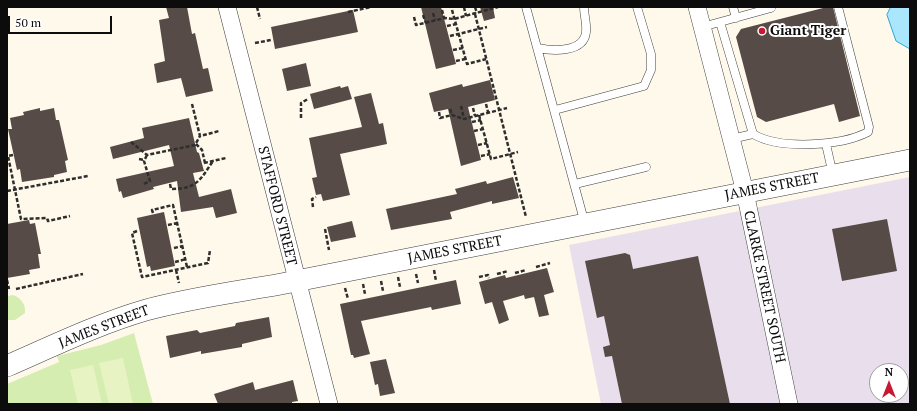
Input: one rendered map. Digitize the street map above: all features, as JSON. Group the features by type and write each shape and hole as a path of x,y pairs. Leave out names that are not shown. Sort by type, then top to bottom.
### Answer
{"street":[{"name":"STAFFORD STREET","path":"227,7 296,281 329,404"},
{"name":"CLARKE STREET SOUTH","path":"697,7 744,192 789,404"},
{"name":"JAMES STREET","path":"7,366 86,332 147,310 910,160"}],"lane":[{"path":"526,7 585,224"},
{"path":"538,48 548,50 566,49 580,43 586,33 584,7"},
{"path":"555,110 644,86 651,70 651,54 637,7"},
{"path":"733,7 736,18"},
{"path":"702,27 772,7"},
{"path":"731,139 753,134 760,138 776,142 826,144 842,142 868,132 869,127 838,7"},
{"path":"720,22 753,134"},
{"path":"826,144 833,175"},
{"path":"575,184 646,167"}],"path":[{"path":"257,7 260,20"},
{"path":"348,12 371,7"},
{"path":"464,7 466,16"},
{"path":"475,7 478,29 526,217"},
{"path":"414,17 416,25 444,18 455,19 498,7"},
{"path":"442,10 444,18"},
{"path":"452,10 467,64 486,59"},
{"path":"433,13 435,20"},
{"path":"423,15 426,23"},
{"path":"447,26 456,24"},
{"path":"450,36 487,27"},
{"path":"255,43 271,40"},
{"path":"453,50 462,48"},
{"path":"456,61 465,59"},
{"path":"302,118 301,103 308,99"},
{"path":"147,155 196,144 200,136 192,104"},
{"path":"486,104 488,112"},
{"path":"461,106 464,118"},
{"path":"473,108 475,116"},
{"path":"439,112 440,118 452,115 464,118 507,108"},
{"path":"450,109 452,115"},
{"path":"479,115 491,159 518,152"},
{"path":"472,122 480,120"},
{"path":"474,132 483,129"},
{"path":"200,136 219,131"},
{"path":"131,142 147,155"},
{"path":"478,145 487,143"},
{"path":"196,144 202,150 205,163 226,158"},
{"path":"157,149 158,153"},
{"path":"136,151 141,150"},
{"path":"481,156 490,154"},
{"path":"13,155 8,156 21,219 48,218 48,221 70,216"},
{"path":"144,184 150,181 145,160 147,155"},
{"path":"139,159 145,160"},
{"path":"170,184 171,189 189,188 199,182 213,161"},
{"path":"142,176 148,174"},
{"path":"7,192 88,176"},
{"path":"313,207 312,200 316,197"},
{"path":"153,213 152,210 173,205 188,267"},
{"path":"168,225 177,223"},
{"path":"325,229 330,250"},
{"path":"137,232 132,233 142,277 208,262 210,250"},
{"path":"174,248 183,246"},
{"path":"137,256 143,255"},
{"path":"175,262 186,259"},
{"path":"536,267 550,264"},
{"path":"433,268 436,281"},
{"path":"176,270 179,283"},
{"path":"515,273 526,270"},
{"path":"416,271 418,283"},
{"path":"497,274 508,271"},
{"path":"16,289 83,274"},
{"path":"398,275 400,287"},
{"path":"479,277 488,275 488,278"},
{"path":"380,278 383,291"},
{"path":"7,280 9,289"},
{"path":"362,282 365,294"},
{"path":"345,285 348,299"}],"shaded area":[{"path":"910,177 910,404 601,404 569,245"}],"green space":[{"path":"13,295 22,302 25,307 25,313 15,320 7,320 7,296"},
{"path":"134,333 153,404 7,404 7,384 59,362 57,356 101,345"},
{"path":"123,358 133,404 109,404 99,363"},
{"path":"93,365 102,404 78,404 70,370"}],"water":[{"path":"891,7 910,7 910,49 896,41 887,15"}],"building":[{"path":"166,7 187,7 192,34 195,33 203,69 208,68 213,91 186,97 181,78 157,83 154,64 165,61 159,20 169,18"},
{"path":"421,7 441,7 456,64 436,69"},
{"path":"480,7 493,7 495,18 484,21"},
{"path":"827,7 833,7 860,116 839,122 834,104 766,122 757,117 736,37 741,29"},
{"path":"353,10 358,32 275,49 271,27"},
{"path":"306,63 311,86 287,91 282,69"},
{"path":"490,80 495,100 468,107 481,160 461,166 448,109 434,112 429,93 462,84 463,87"},
{"path":"340,86 341,88 348,86 352,99 314,109 310,94"},
{"path":"371,93 379,124 383,123 387,144 340,154 350,195 323,201 321,194 316,195 312,178 317,177 309,138 362,127 354,97"},
{"path":"40,108 40,111 54,108 56,120 59,120 68,160 65,161 67,172 54,175 54,177 22,182 20,169 17,170 8,129 12,129 10,118 24,115 23,112"},
{"path":"189,118 197,152 199,153 204,171 193,173 199,197 231,189 237,213 216,218 213,207 181,212 177,181 153,187 154,189 123,198 121,191 119,192 116,179 174,166 169,145 113,159 110,147 144,138 142,128"},
{"path":"513,177 519,198 492,204 492,201 450,212 452,219 391,230 386,209 457,194 455,189 486,181 487,184"},
{"path":"164,212 175,266 151,271 150,266 147,267 137,218"},
{"path":"887,219 897,271 842,281 832,229"},
{"path":"29,220 30,224 35,223 41,254 38,254 40,268 29,270 30,274 7,278 7,224"},
{"path":"352,221 356,237 331,242 327,227"},
{"path":"625,253 630,255 633,269 698,256 730,404 622,404 612,356 605,357 603,347 610,345 604,316 597,318 585,261"},
{"path":"547,268 554,292 544,295 549,315 539,317 534,297 525,299 524,295 503,301 509,320 499,324 492,302 485,304 479,282 505,275 506,278"},
{"path":"456,280 461,304 432,310 431,307 361,321 370,354 354,358 353,355 351,355 340,304"},
{"path":"269,317 272,337 242,344 242,347 201,354 201,351 170,358 166,336 197,330 200,333 235,326 236,323"},
{"path":"386,359 395,393 380,396 378,384 375,385 370,362"},
{"path":"293,380 298,401 292,402 292,404 218,404 214,394 253,382 255,390"}],"place":[{"name":"Giant Tiger","path":"762,31"}]}
